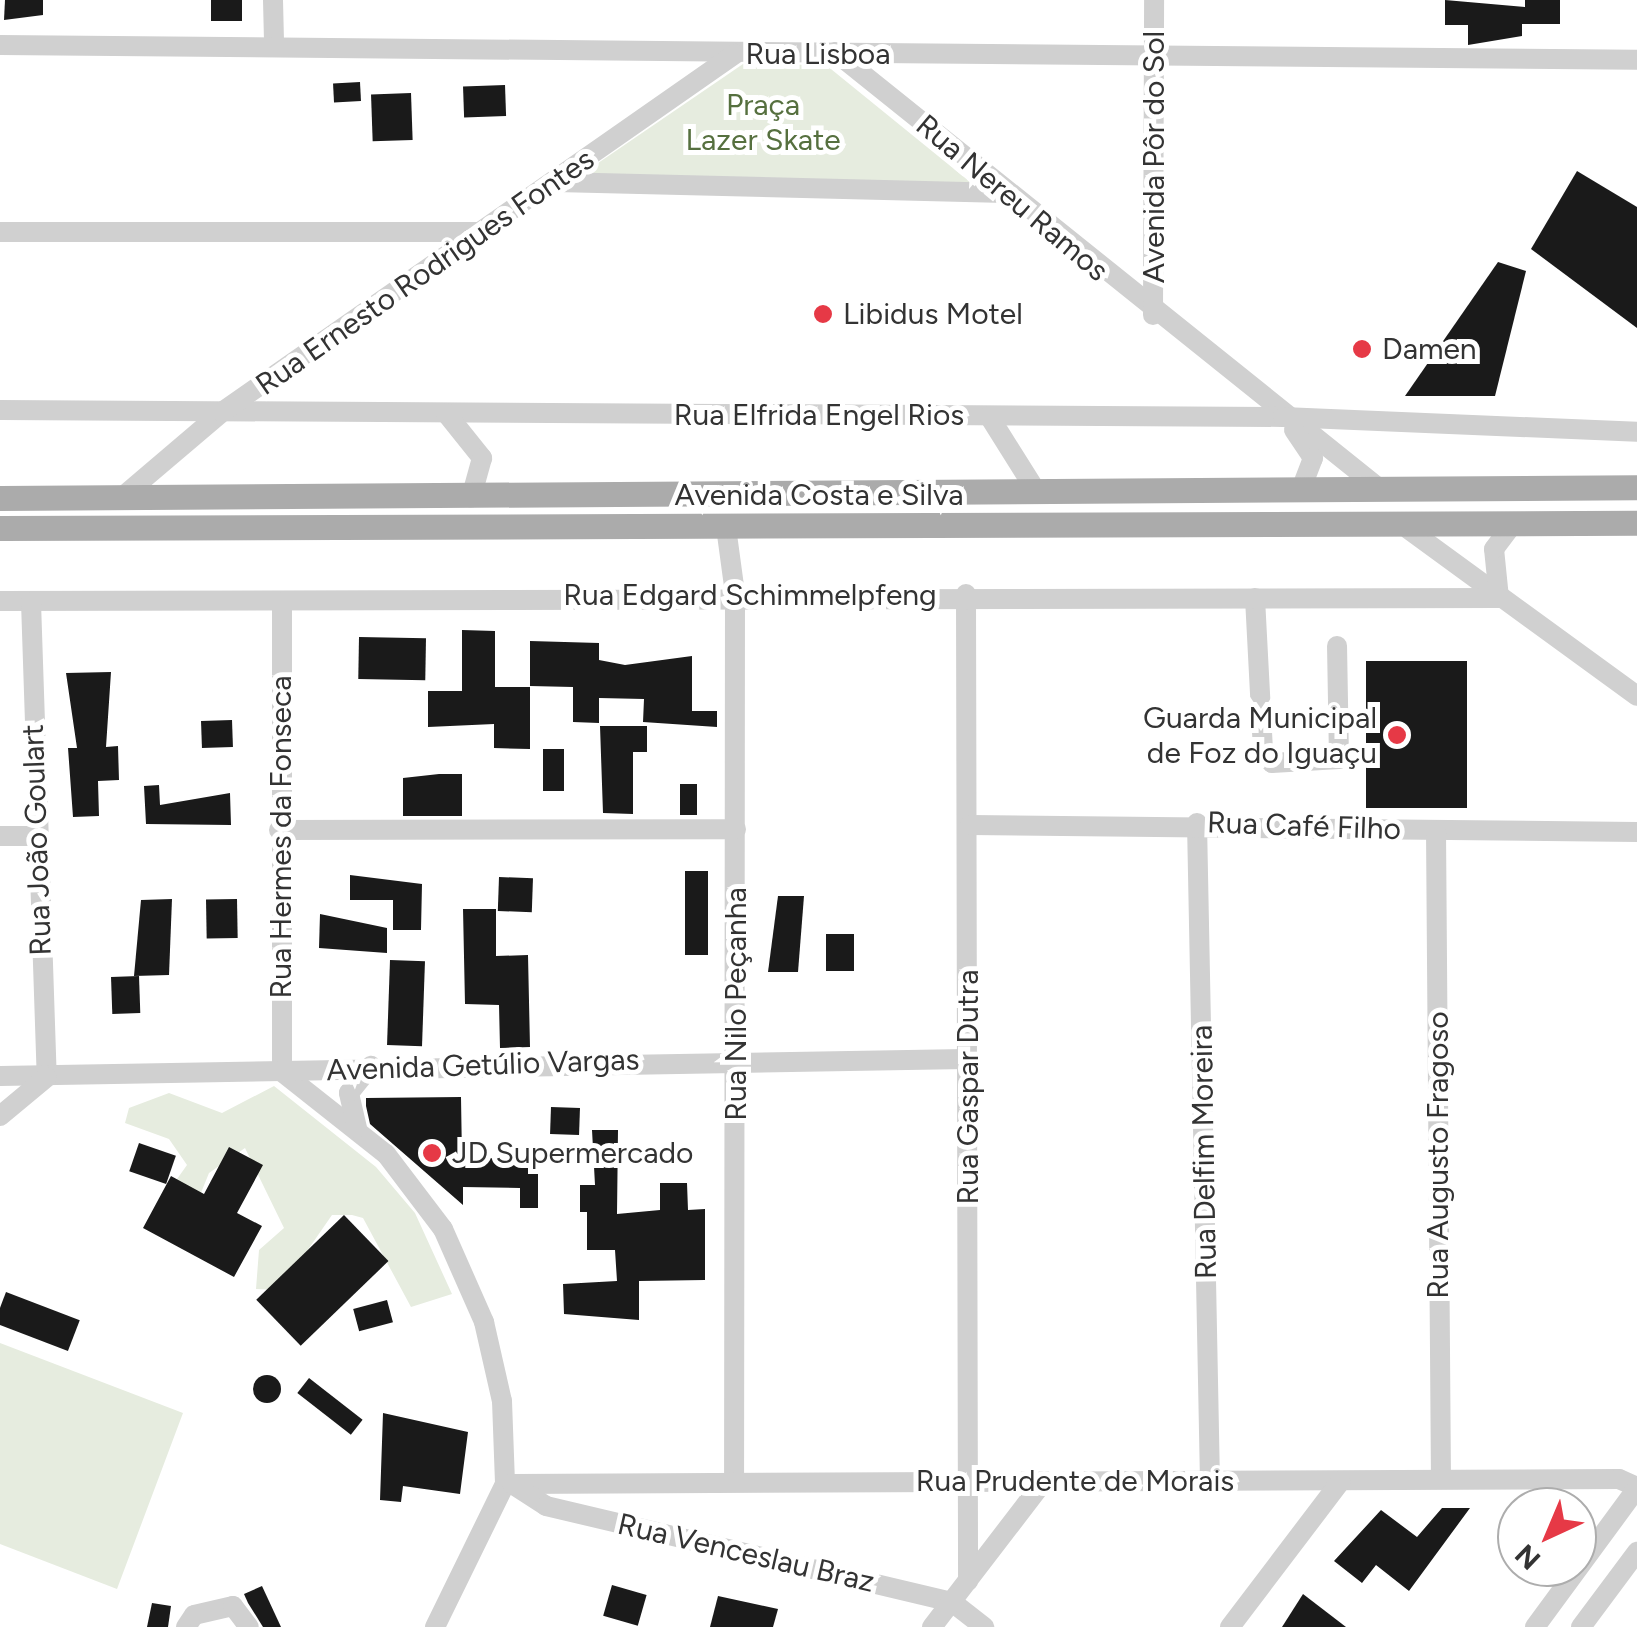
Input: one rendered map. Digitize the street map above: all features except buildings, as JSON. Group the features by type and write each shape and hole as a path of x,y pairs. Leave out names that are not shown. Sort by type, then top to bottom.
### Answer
{"main road":[{"name":"Avenida Costa e Silva","path":"0,498 1038,494 1637,486"},
{"name":"Avenida Costa e Silva","path":"0,528 1408,530 1512,524 1637,524"}],"street":[{"path":"272,0 274,41"},
{"name":"Avenida Pôr do Sol","path":"1153,315 1154,0"},
{"name":"Rua Lisboa","path":"0,45 274,41 735,54 1637,60"},
{"name":"Rua Nereu Ramos","path":"835,52 1153,315 1283,417"},
{"name":"Rua Ernesto Rodrigues Fontes","path":"122,498 222,412 735,54"},
{"path":"556,182 1006,194"},
{"path":"0,232 484,232"},
{"name":"Rua Elfrida Engel Rios","path":"0,410 1283,417 1637,432"},
{"path":"446,413 482,458 471,498"},
{"path":"990,416 1038,494"},
{"path":"1283,417 1380,489"},
{"path":"1283,417 1313,458 1301,490"},
{"path":"1499,598 1494,549 1512,524"},
{"name":"Rua Nilo Peçanha","path":"726,527 734,594 736,830 734,1482"},
{"path":"1408,530 1637,696"},
{"name":"Rua Edgard Schimmelpfeng","path":"0,601 282,602 734,594 1499,598"},
{"name":"Rua Gaspar Dutra","path":"966,594 970,825 966,1059 972,1482 968,1581"},
{"path":"1255,598 1264,753 1272,763 1339,760 1337,646"},
{"name":"Rua João Goulart","path":"31,602 35,836 47,1077"},
{"name":"Rua Hermes da Fonseca","path":"282,602 282,1072"},
{"name":"Rua Café Filho","path":"970,825 1197,823 1637,832"},
{"name":"Rua Delfim Moreira","path":"1197,823 1210,1480"},
{"path":"279,830 736,830"},
{"name":"Rua Augusto Fragoso","path":"1436,830 1441,1479"},
{"path":"0,836 35,836"},
{"name":"Avenida Getúlio Vargas","path":"0,1076 736,1059 966,1059"},
{"path":"361,1134 350,1093 371,1066"},
{"path":"282,1072 361,1134 443,1228 484,1322 502,1401 509,1484 434,1627"},
{"path":"0,1116 47,1077"},
{"name":"Rua Prudente de Morais","path":"509,1484 1619,1479 1637,1488"},
{"path":"932,1627 1044,1480"},
{"path":"1230,1627 1341,1481"},
{"name":"Rua Venceslau Braz","path":"509,1484 546,1506 952,1602 984,1627"},
{"path":"1535,1627 1637,1488"},
{"path":"1581,1627 1637,1552"},
{"path":"186,1627 194,1615 233,1606 249,1627"}],"green space":[{"name":"Praça Lazer Skate","path":"743,64 826,65 975,186 582,174"},
{"path":"274,1086 376,1167 415,1213 452,1294 411,1307 363,1218 352,1215 332,1215 280,1290 256,1289 259,1250 284,1228 245,1148 209,1173 192,1215 155,1210 187,1165 169,1139 125,1123 129,1108 169,1093 222,1113"},
{"path":"0,1343 183,1413 117,1589 0,1544"}],"place":[{"name":"Libidus Motel","path":"823,314"},
{"name":"Damen","path":"1362,349"},
{"name":"Guarda Municipal de Foz do Iguaçu","path":"1397,735"},
{"name":"JD Supermercado","path":"432,1153"}]}
